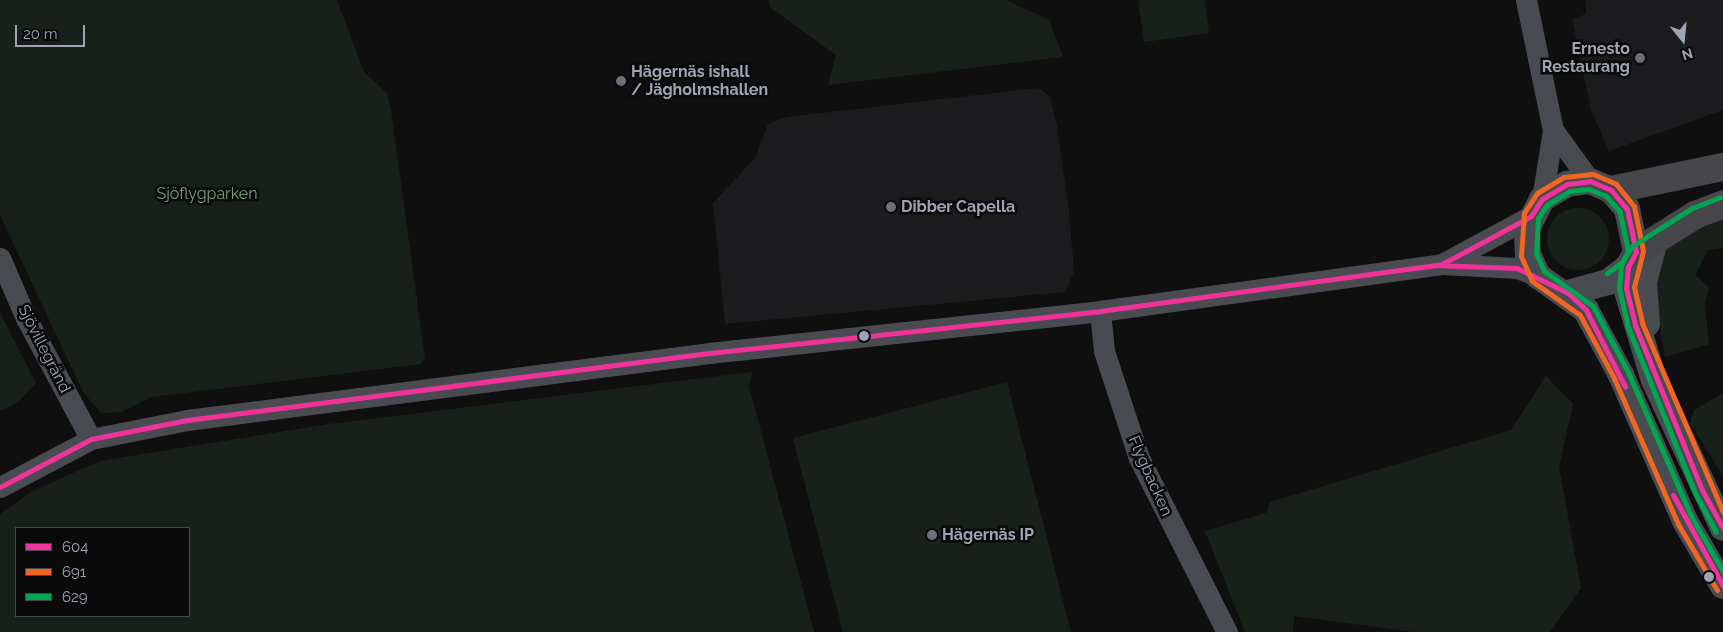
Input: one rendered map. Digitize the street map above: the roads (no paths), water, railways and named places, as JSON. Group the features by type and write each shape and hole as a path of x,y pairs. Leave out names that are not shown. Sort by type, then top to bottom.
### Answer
{"highway":[{"path":"1600,185 1723,167"},
{"path":"1640,253 1723,204"}],"street":[{"path":"1526,0 1554,130 1536,207 1528,254 1538,276"},
{"path":"1554,130 1600,185 1627,210 1640,253 1650,365"},
{"path":"1442,264 1536,207 1567,184 1600,185"},
{"path":"1568,293 1608,282 1640,253"},
{"path":"1640,253 1626,288 1650,365 1702,490 1723,528"},
{"name":"Sjövillegränd","path":"0,258 26,318 91,439"},
{"path":"0,487 91,439 187,420 709,353 1100,311 1442,264 1517,268 1538,276 1568,293 1586,310 1602,340 1684,521 1723,586"},
{"name":"Flygbacken","path":"1100,311 1104,350 1139,458 1226,632"}],"place":[{"name":"Ernesto Restaurang","path":"1640,58"},
{"name":"Hägernäs ishall / Jägholmshallen","path":"621,81"},
{"name":"Dibber Capella","path":"891,207"},
{"name":"Hägernäs IP","path":"932,535"}],"park label":[{"name":"Sjöflygparken","path":"207,194"}]}
